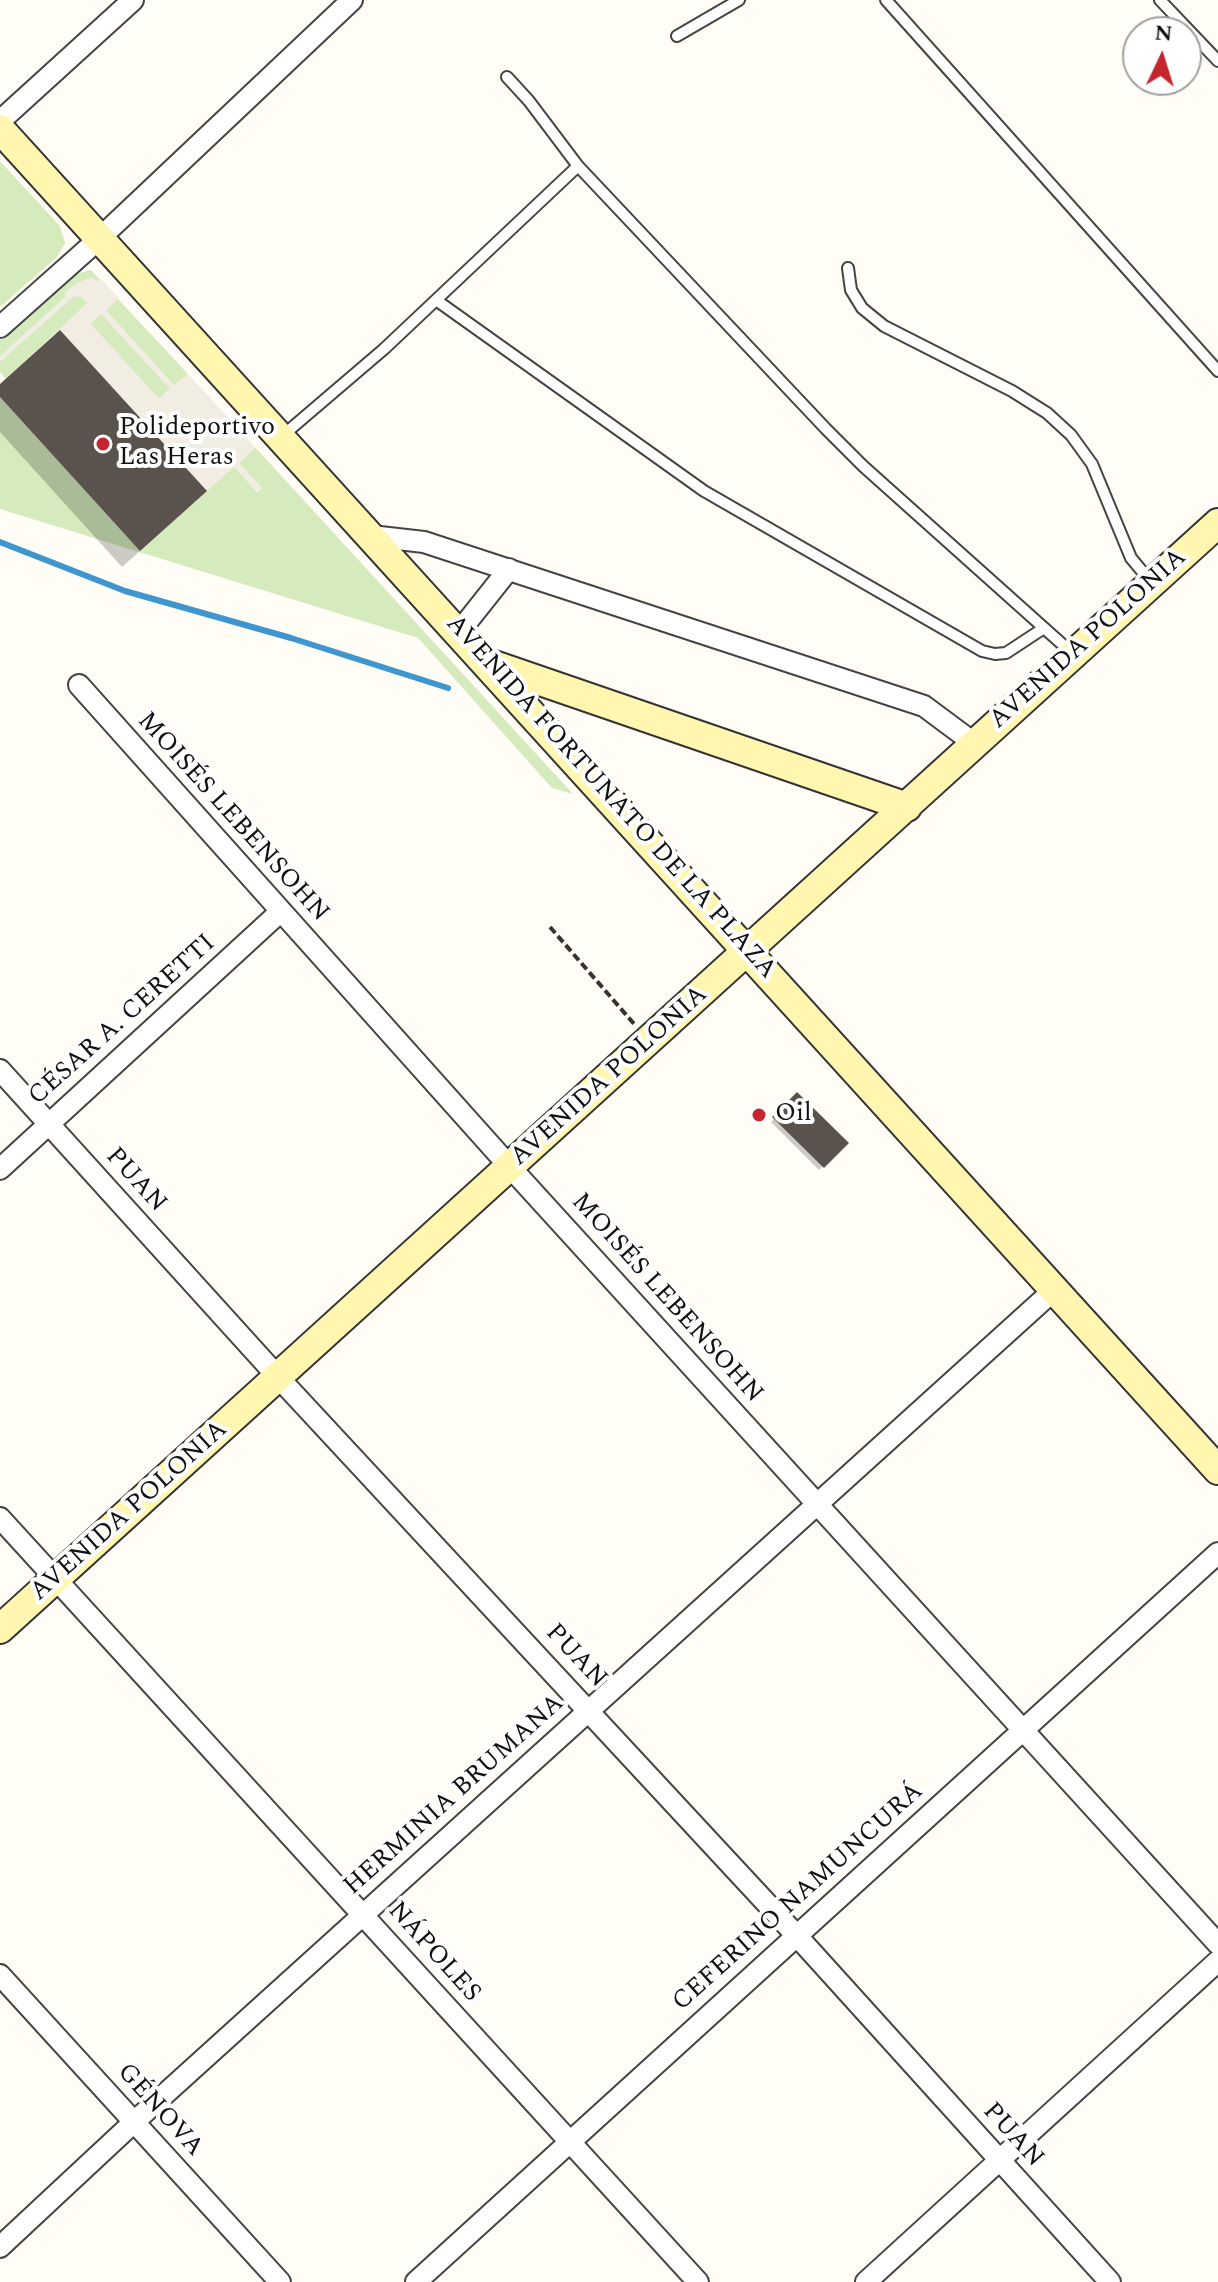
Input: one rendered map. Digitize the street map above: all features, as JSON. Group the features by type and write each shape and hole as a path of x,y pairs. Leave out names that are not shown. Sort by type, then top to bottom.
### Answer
{"main road":[{"name":"AVENIDA FORTUNATO DE LA PLAZA","path":"0,129 1218,1470"},
{"name":"AVENIDA POLONIA","path":"0,1629 1217,525"},
{"path":"486,662 907,807"}],"street":[{"path":"0,121 133,0"},
{"path":"0,327 100,238 352,0"},
{"path":"371,536 424,542 924,706 975,744"},
{"path":"459,632 509,569"},
{"name":"MOISÉS LEBENSOHN","path":"79,685 510,1167 1218,1944"},
{"name":"CÉSAR A. CERETTI","path":"0,1169 280,912"},
{"name":"PUAN","path":"0,1070 278,1377 797,1936 1110,2282"},
{"name":"HERMINIA BRUMANA","path":"0,2247 134,2122 1054,1290"},
{"name":"NÁPOLES","path":"0,1518 698,2282"},
{"name":"CEFERINO NAMUNCURÁ","path":"416,2282 1218,1553"},
{"path":"866,2282 1218,1961"},
{"name":"GÉNOVA","path":"0,1975 280,2282"}],"lane":[{"path":"677,36 739,0"},
{"path":"886,0 1218,371"},
{"path":"1160,0 1218,61"},
{"path":"507,77 578,166 863,466 1074,654"},
{"path":"281,437 384,349 578,166"},
{"path":"848,268 851,290 862,308 884,326 1012,391 1047,413 1071,435 1092,464 1131,558 1152,583"},
{"path":"436,300 704,491 965,642 982,651 1006,653 1044,628"}],"path":[{"path":"550,927 649,1041"}],"green space":[{"path":"0,161 60,226 65,243 57,257 0,307"},
{"path":"91,270 188,374 159,399 79,312 6,379 0,372 0,340 75,274"},
{"path":"0,397 140,551 234,466 257,492 262,489 239,463 255,447 573,794 552,788 418,638 0,509"}],"shaded area":[{"path":"90,278 103,281 119,298 106,310 174,385 188,374 255,447 239,463 262,488 258,492 234,467 207,491 60,330 6,379 87,303 80,296 73,297 0,362 0,356 66,296 64,293 76,283","holes":["101,314 170,389 159,399 91,324"]}],"building":[{"name":"Polideportivo Las Heras","path":"60,330 207,491 140,551 0,397 0,384"},
{"path":"797,1092 849,1143 824,1168 772,1117"}],"waterway":[{"path":"0,542 125,591 291,638 448,688"}],"place":[{"name":"Polideportivo Las Heras","path":"103,444"},
{"name":"Oil","path":"759,1115"}]}
